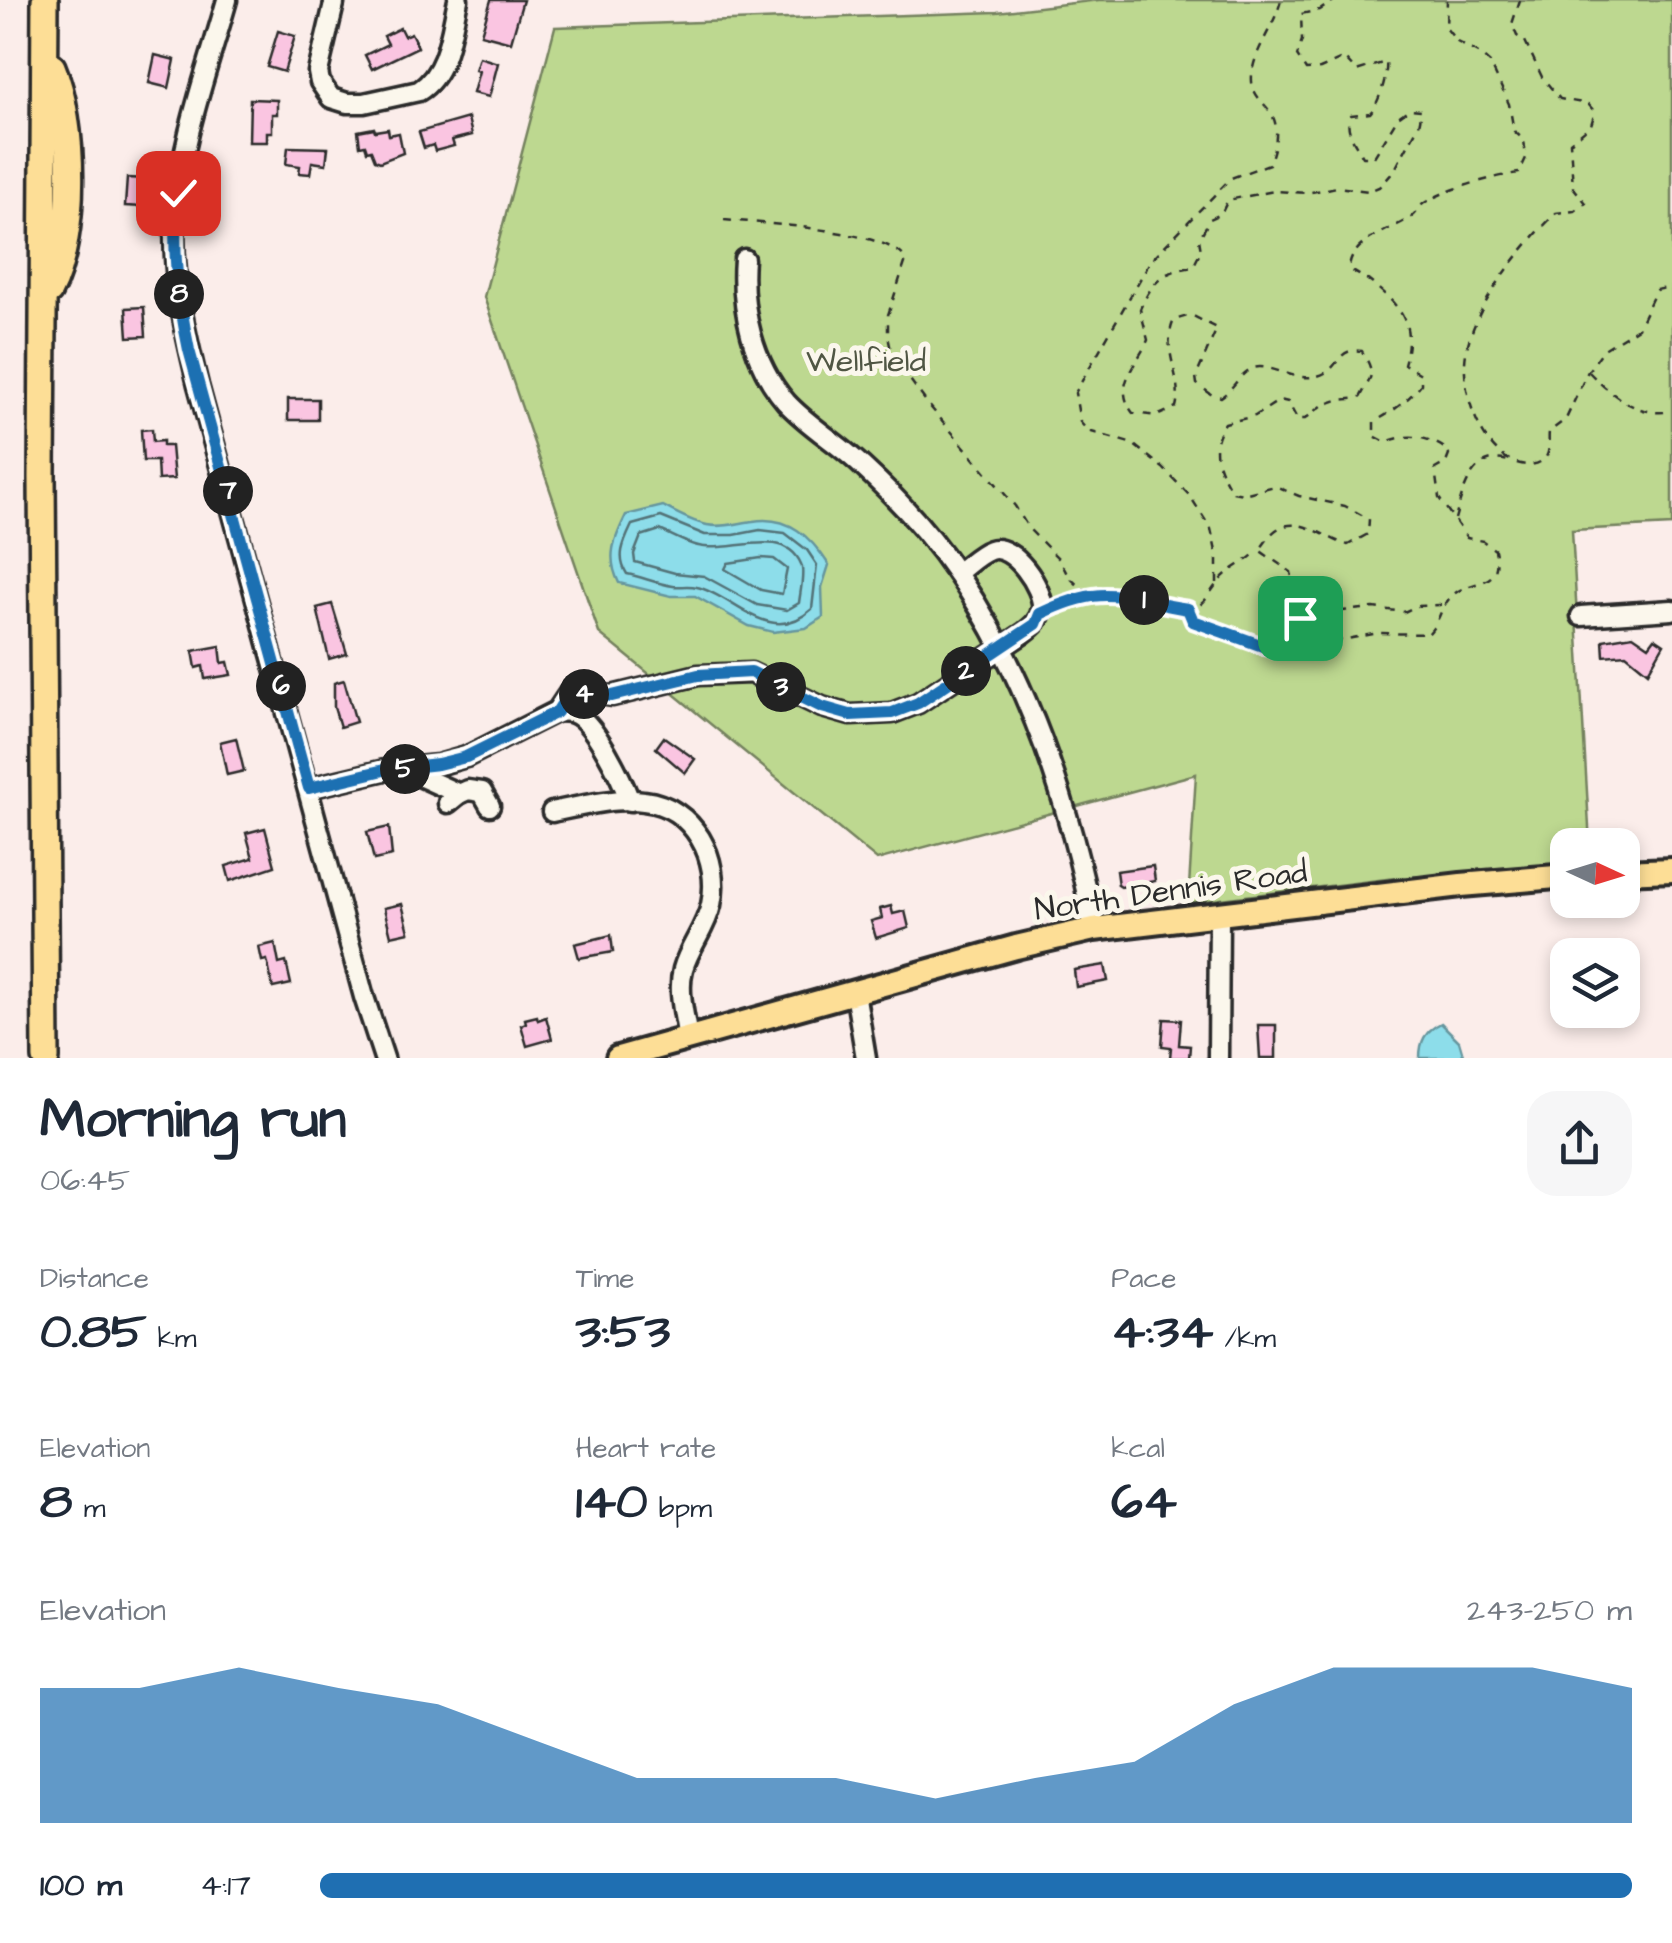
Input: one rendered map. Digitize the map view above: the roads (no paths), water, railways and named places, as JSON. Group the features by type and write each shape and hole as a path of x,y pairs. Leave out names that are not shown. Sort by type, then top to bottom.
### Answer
{"highway":[{"path":"45,0 45,51 66,117 67,217 62,263 44,300 46,1058"}],"main road":[{"path":"1640,871 1672,870"},
{"name":"North Dennis Road","path":"618,1058 1094,928 1550,878"}],"street":[{"path":"227,0 178,193 174,232 176,276 198,385 364,997 384,1058"},
{"path":"329,1 318,72 320,82 331,98 355,104 427,86 440,68 458,0"},
{"path":"744,259 742,290 746,319 774,386 788,404 882,484 957,574 1000,648 1023,694 1066,805 1094,928"},
{"path":"557,712 571,690 612,696 698,675 751,672 822,707 850,715 892,713 918,703 1036,624 1041,598 1017,557 1004,550 987,551 957,574"},
{"path":"1581,616 1672,610"},
{"path":"309,788 384,770 466,757 557,712 574,713 583,720 612,763 630,800"},
{"path":"404,769 453,798 468,790 482,792 490,806"},
{"path":"552,812 643,800 672,810 694,826 708,850 714,879 711,906 684,966 681,982 688,1038"},
{"path":"1218,1058 1219,915"},
{"path":"856,992 866,1058"}],"water":[{"path":"663,506 707,525 766,520 798,530 829,565 822,587 823,617 806,628 773,632 749,626 695,596 671,596 619,583 613,549 626,515"},
{"path":"1441,1023 1459,1041 1464,1058 1420,1058 1424,1037"}],"park label":[{"name":"Wellfield","path":"866,361"}]}
